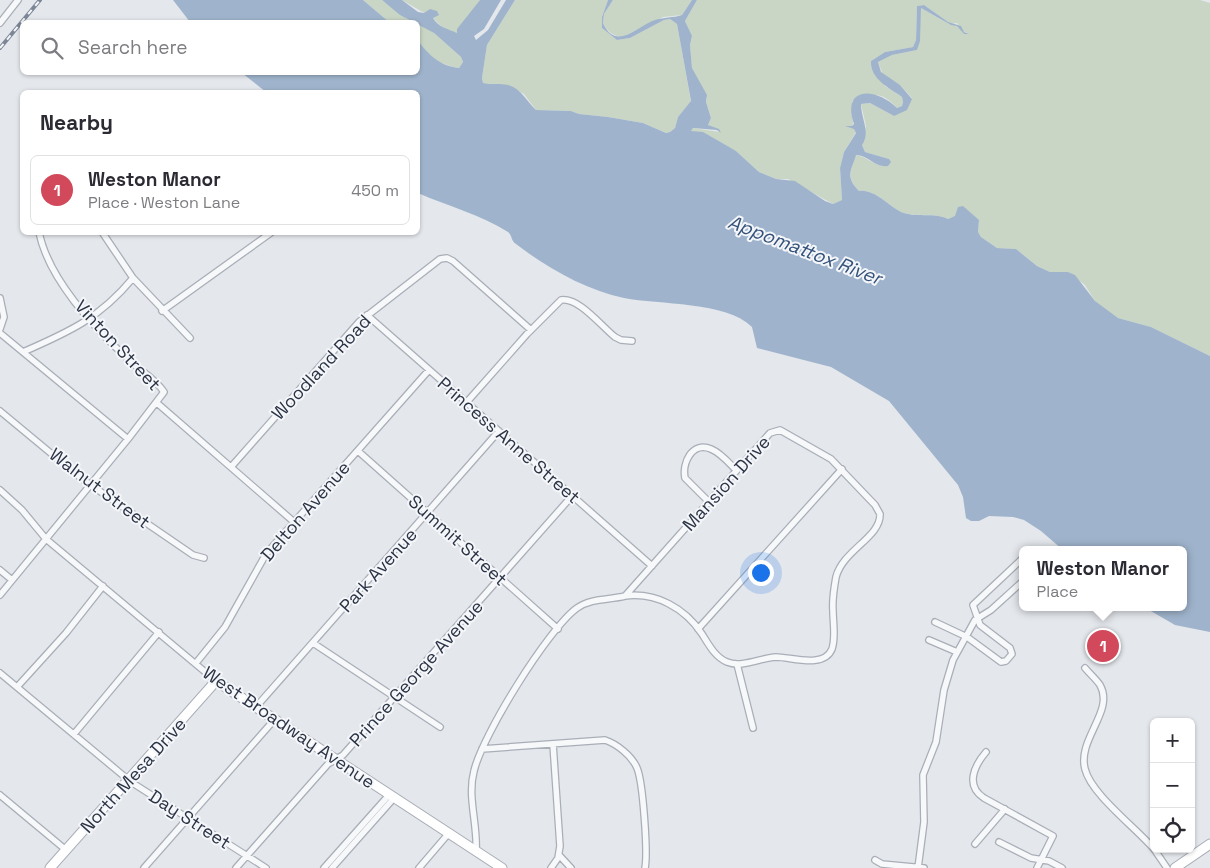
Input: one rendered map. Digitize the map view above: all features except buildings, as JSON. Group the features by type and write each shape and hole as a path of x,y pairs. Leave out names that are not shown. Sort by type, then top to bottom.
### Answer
{"main road":[{"name":"West Broadway Avenue","path":"216,681 502,868"},
{"name":"North Mesa Drive","path":"50,868 216,681"},
{"path":"1175,868 1210,844"}],"street":[{"path":"0,23 18,0"},
{"name":"Vinton Street","path":"40,235 53,267 90,320 118,350 163,390 163,396 158,403 294,522"},
{"path":"104,235 133,278 162,311 190,338"},
{"path":"162,311 268,235"},
{"name":"Woodland Road","path":"231,467 367,315 444,258 452,261 531,330"},
{"path":"23,352 56,338 90,320 110,303 133,278"},
{"path":"0,298 4,317 0,329"},
{"path":"466,403 557,302 565,300 580,304 594,320 621,340 632,341"},
{"name":"Princess Anne Street","path":"367,315 652,566"},
{"path":"0,333 128,439"},
{"name":"Delton Avenue","path":"196,663 225,627 259,564 429,370"},
{"path":"0,595 158,403"},
{"name":"Walnut Street","path":"0,411 90,485 193,554 204,558"},
{"name":"Mansion Drive","path":"625,596 770,433 776,430 803,441 831,459 842,469 875,505 880,520 877,527 846,556 839,567 833,599 832,648 824,657 809,660 775,658 737,664"},
{"name":"Park Avenue","path":"256,707 500,431"},
{"path":"709,502 685,478 684,467 690,454 698,448 712,449 736,470"},
{"name":"Summit Street","path":"358,451 558,628"},
{"path":"698,629 842,469"},
{"name":"West Broadway Avenue","path":"0,490 18,506 46,539 216,681"},
{"name":"Prince George Avenue","path":"236,868 328,764 337,760 394,697 572,496"},
{"path":"935,622 965,636 1001,662 1006,661 1011,656 1010,648 980,625 973,605 1019,562"},
{"path":"0,570 12,580"},
{"path":"875,860 882,864 920,868 924,822 923,775 936,742 946,682 957,652 977,618 991,610 1019,585"},
{"path":"17,687 66,633 103,586"},
{"path":"476,851 472,781 482,749 515,688 558,628 572,613 584,604 640,595 668,602 684,614 698,629 720,658 737,664 752,728"},
{"path":"74,734 158,632"},
{"path":"929,640 957,652"},
{"path":"313,643 440,727"},
{"path":"1085,668 1098,683 1104,698 1102,710 1084,753 1086,774 1098,792 1150,845"},
{"name":"Day Street","path":"0,673 129,780 266,868"},
{"path":"144,868 275,719"},
{"path":"482,749 605,740 612,743 633,761 639,774 644,833 644,868"},
{"path":"551,868 559,855 560,846 552,744"},
{"path":"986,752 977,762 974,772 974,788 979,795 1051,834 1052,838 1037,868"},
{"path":"0,795 66,850"},
{"path":"324,868 391,796"},
{"path":"332,868 391,796"},
{"path":"975,844 1005,810"},
{"path":"419,868 449,833"},
{"path":"999,842 1031,858 1062,868"},
{"path":"1157,853 1168,868"},
{"path":"559,855 572,868"}],"green space":[{"path":"363,0 382,0 410,20 387,20"},
{"path":"402,0 480,0 457,33 444,29 433,18"},
{"path":"515,0 608,0 602,17 602,28 617,40 630,38 664,20 670,19 677,24 691,102 678,117 675,128 666,133 643,123 579,114 571,111 536,110 524,94 514,88 483,83 482,78 487,45"},
{"path":"613,0 692,0 682,15 663,17 622,37 611,33 603,23 604,14"},
{"path":"697,0 1200,0 1210,3 1210,356 1151,327 1118,318 1095,301 1085,285 1068,272 1050,272 1037,266 1016,249 997,248 981,237 978,232 979,220 975,218 959,216 948,219 937,216 907,214 870,192 859,191 855,186 851,174 855,155 881,166 885,166 890,162 889,159 865,152 862,145 866,126 861,104 870,103 894,116 912,98 900,85 883,75 878,62 892,55 917,50 921,8 951,25 957,25 964,34 968,33 964,32 957,23 950,24 924,5 917,6 916,40 913,47 885,52 871,61 885,86 902,97 902,106 897,108 886,98 876,95 852,101 853,126 856,132 844,152 840,168 842,200 833,204 788,179 776,179 759,172 736,151 691,131 693,128 720,132 708,125 711,118 706,102 707,98 692,68 690,45 692,37 685,21"},
{"path":"420,24 434,33 461,57 463,62 459,68 447,65 434,59 420,46"}],"water":[{"path":"173,0 363,0 387,20 188,20"},
{"name":"Appomattox River","path":"382,0 402,0 418,12 424,13 430,9 437,11 439,15 433,18 435,21 457,33 457,29 480,0 501,0 484,29 474,36 476,40 488,30 506,0 515,0 487,45 482,78 483,83 505,84 513,87 536,110 571,111 579,114 643,123 666,133 675,128 678,117 691,101 677,24 670,19 664,20 630,38 617,40 602,28 602,17 608,0 613,0 604,14 603,23 614,36 627,35 655,20 682,15 692,0 697,0 685,21 692,36 690,45 692,68 707,95 706,102 711,118 708,125 719,129 721,133 717,130 693,128 691,131 703,132 736,151 759,172 776,179 795,181 825,201 833,204 842,200 840,168 844,152 856,133 854,129 845,126 852,126 854,124 851,112 852,103 856,97 863,94 871,94 880,96 897,108 902,106 902,97 877,78 871,61 885,52 913,47 916,40 917,6 924,5 948,22 961,26 964,32 969,34 964,34 957,26 951,25 921,8 920,41 917,50 892,55 878,62 881,72 900,85 912,99 907,110 894,116 870,103 861,104 866,130 865,140 862,145 865,152 889,159 891,162 888,166 883,166 856,155 850,174 852,181 859,191 870,192 907,214 937,216 948,219 955,216 958,207 963,206 979,220 978,232 981,237 997,248 1016,249 1037,266 1050,272 1068,272 1075,275 1095,301 1118,318 1151,327 1210,356 1210,632 1175,625 1151,611 1187,611 1187,546 1058,546 1024,520 1013,517 989,516 979,521 971,521 966,518 963,497 958,485 889,401 831,367 757,348 752,327 726,312 691,305 624,298 581,284 554,270 528,253 514,243 508,232 475,215 420,194 420,90 263,90 245,75 420,75 420,44 436,59 446,65 459,68 463,62 461,57 434,33 420,26 420,20 409,20 400,15"}],"railway":[{"path":"23,20 40,0"},
{"path":"0,48 20,24"}],"place":[{"name":"Weston Manor","path":"1103,646"}]}
